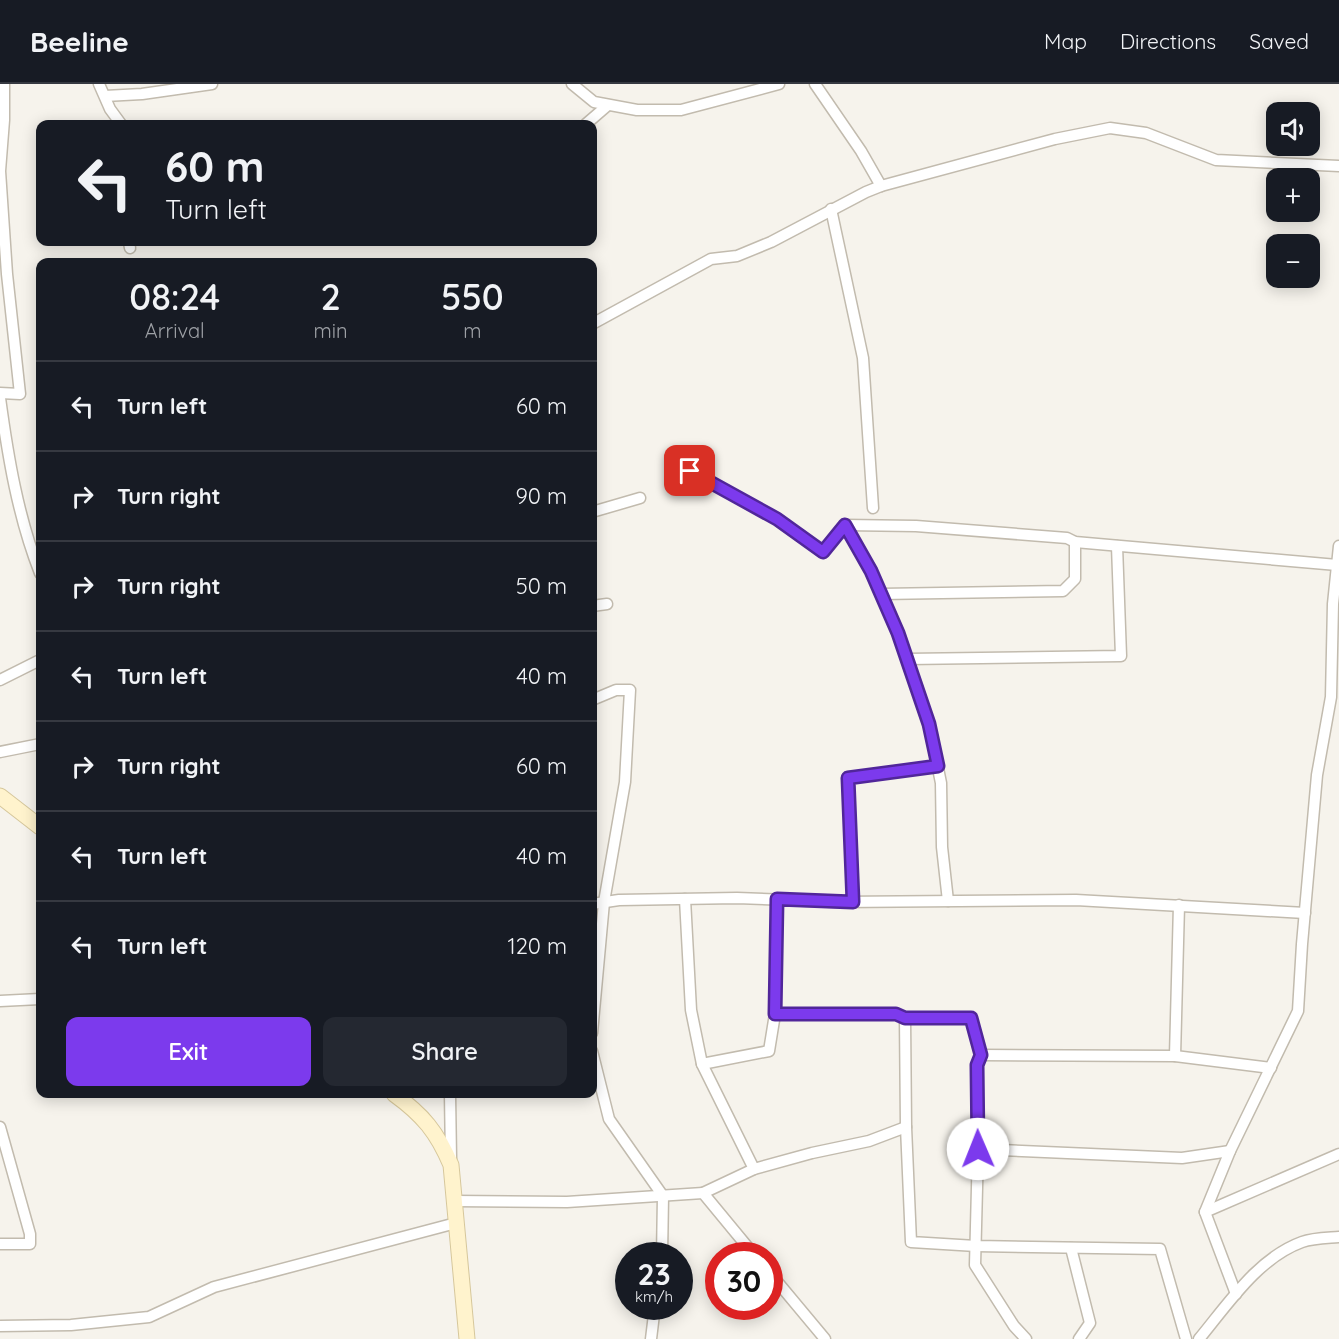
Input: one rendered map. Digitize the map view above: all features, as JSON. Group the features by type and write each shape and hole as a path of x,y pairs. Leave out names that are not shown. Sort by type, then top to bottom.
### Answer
{"main road":[{"path":"0,796 36,823"},
{"path":"399,1098 417,1111 435,1133 451,1165 467,1339"}],"street":[{"path":"0,393 20,393 7,274 0,171 4,84"},
{"path":"99,84 119,120"},
{"path":"105,96 142,94 212,84"},
{"path":"572,84 594,102 637,110 681,110 779,84"},
{"path":"815,84 861,151 880,186"},
{"path":"591,120 608,105"},
{"path":"597,321 711,259 737,256 771,242 831,209 880,186 1055,139 1110,128 1146,134 1216,160 1339,166"},
{"path":"831,209 863,358 873,508"},
{"path":"0,398 6,445 16,491 36,561"},
{"path":"673,462 777,519 823,552 845,525"},
{"path":"597,511 640,498"},
{"path":"845,525 916,526 1067,538 1075,542 1337,565"},
{"path":"845,525 881,594 907,659 929,724 941,783 942,847 948,902"},
{"path":"881,594 1063,591 1075,579 1075,542"},
{"path":"907,659 1121,656 1117,546"},
{"path":"1236,1294 1205,1212 1230,1151 1298,1011 1317,775 1331,697 1335,650 1332,604 1339,546"},
{"path":"597,605 607,604"},
{"path":"0,680 36,662"},
{"path":"597,698 616,690 630,690 625,783 598,903 597,925"},
{"path":"0,752 36,745"},
{"path":"853,902 848,778 938,766"},
{"path":"598,903 685,899 853,902 1076,900 1305,913"},
{"path":"685,899 691,1010 702,1064 754,1169"},
{"path":"702,1064 769,1051 775,1014 777,899"},
{"path":"1174,1056 1179,905"},
{"path":"0,1001 36,999"},
{"path":"775,1014 896,1014 905,1018 971,1018 981,1055 977,1065 978,1149 975,1265 1014,1326 1026,1339"},
{"path":"905,1018 906,1127 911,1242 976,1246 1160,1249 1186,1339"},
{"path":"981,1055 1174,1056 1271,1068"},
{"path":"597,1072 609,1119 663,1197 662,1242"},
{"path":"450,1098 451,1165"},
{"path":"0,1127 30,1234 30,1244 0,1244"},
{"path":"454,1201 567,1202 703,1193 754,1169 812,1153 869,1141 906,1127"},
{"path":"978,1149 1182,1158 1230,1151"},
{"path":"1205,1212 1339,1154"},
{"path":"703,1193 743,1242"},
{"path":"0,1326 72,1325 149,1317 214,1287 456,1223"},
{"path":"1199,1339 1236,1294 1278,1252 1305,1241 1339,1237"},
{"path":"1071,1248 1090,1323 1079,1339"},
{"path":"783,1289 825,1339"},
{"path":"651,1339 653,1320"}],"route":[{"path":"690,471 777,519 823,552 845,525 871,571 898,633 929,724 938,766 848,778 853,902 777,899 775,1014 896,1014 905,1018 971,1018 981,1055 977,1065 978,1149"}]}
